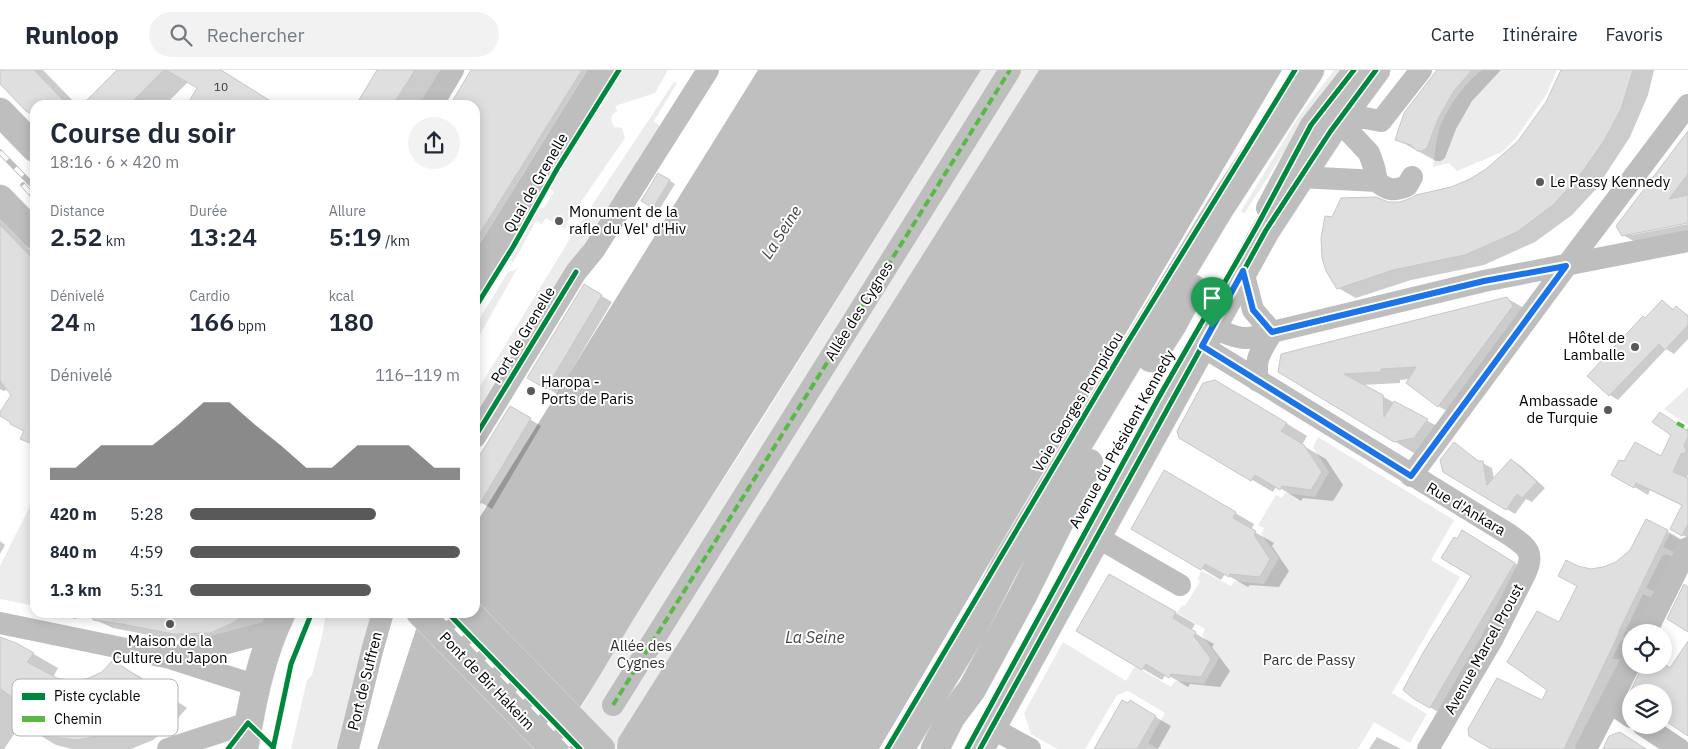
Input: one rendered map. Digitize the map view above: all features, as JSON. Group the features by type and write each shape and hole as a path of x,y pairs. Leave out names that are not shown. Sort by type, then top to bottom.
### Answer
{"main road":[{"name":"Quai de Grenelle","path":"480,264 604,70"},
{"name":"Voie Georges Pompidou","path":"900,749 970,634 1006,564 1215,216 1310,70"},
{"name":"Avenue du Président Kennedy","path":"984,734 1097,538 1197,331 1243,271 1266,230 1340,117 1376,70"},
{"path":"0,112 30,143"},
{"path":"970,634 1021,563 1088,463 1145,367 1197,331 1218,240 1269,135"},
{"path":"0,199 30,230"},
{"path":"937,744 951,717 972,689 1041,561 1088,463"},
{"name":"Pont de Bir Hakeim","path":"426,618 554,749"},
{"path":"474,618 601,749"},
{"path":"246,736 257,686 277,622"},
{"path":"937,744 959,726 969,724 984,734"}],"street":[{"path":"435,100 454,70"},
{"name":"Port de Grenelle","path":"480,429 576,272 594,250 708,70"},
{"name":"Allée des Cygnes","path":"613,704 1010,70"},
{"name":"Avenue du Président Kennedy","path":"966,749 984,734 1197,331 1258,226 1312,125 1354,70"},
{"path":"1340,117 1381,121 1421,70"},
{"path":"1411,476 1688,105"},
{"path":"1340,117 1369,153 1377,181 1385,189 1397,190 1407,186 1412,177"},
{"path":"1300,178 1377,181"},
{"path":"1197,331 1239,339 1250,339 1272,332 1484,281 1688,241"},
{"path":"1243,271 1253,310 1272,332"},
{"name":"Rue d'Ankara","path":"1197,331 1258,381 1510,535 1526,547"},
{"path":"1258,381 1256,370 1257,358 1272,332"},
{"path":"1097,538 1180,585"},
{"name":"Avenue Marcel Proust","path":"1428,749 1492,640 1526,572 1530,562 1526,547"},
{"path":"1650,624 1688,548"},
{"name":"Port de Suffren","path":"348,749 381,618"},
{"path":"170,658 277,622"},
{"path":"0,623 170,658 257,686"},
{"path":"1586,749 1625,674"},
{"path":"1611,703 1622,711"},
{"path":"984,734 1030,749"},
{"path":"1656,734 1679,749"},
{"path":"168,749 246,736"}],"green space":[{"path":"623,70 668,70 655,93 615,106 617,111 612,115 611,120 614,127 622,128 625,138 567,222 568,224 565,229 560,226 563,221 558,217 553,222 546,218 542,224 536,221 513,263 510,260 540,207 544,208 554,192 549,189"},
{"name":"Allée des Cygnes","path":"981,70 1039,70 619,739 618,749 580,710 618,642 756,429"},
{"path":"1334,70 1342,70 1306,118 1244,214 1241,211 1299,116"},
{"path":"1482,70 1557,70 1546,95 1515,139 1502,152 1457,171 1449,163 1433,167 1438,134 1445,116 1464,88"},
{"path":"674,82 677,83 654,121 662,128 576,256 480,415 480,386 571,237"},
{"path":"518,267 480,334 480,318 508,272 514,271"},
{"path":"1688,387 1688,425 1664,409"},
{"name":"Parc de Passy","path":"1318,437 1454,520 1431,560 1460,577 1392,693 1427,714 1410,743 1374,722 1358,749 1158,749 1148,743 1165,713 1128,691 1117,695 1085,749 1057,749 1031,734 1024,713 1063,642 1126,681 1135,666 1171,687 1175,681 1204,684 1219,658 1202,635 1205,629 1177,613 1182,605 1185,606 1200,581 1197,579 1202,571 1231,586 1235,581 1264,584 1279,558 1261,534 1264,528 1258,525 1276,495 1282,498 1285,493 1315,497 1329,472 1313,447"},
{"path":"30,506 30,605 0,599 0,566"},
{"path":"1670,534 1680,540 1674,552 1663,547"},
{"path":"1667,554 1672,557 1655,592 1646,588 1662,556"},
{"path":"1643,594 1652,598 1640,624 1629,624"},
{"path":"325,618 373,618 341,749 291,749 307,680 312,675"},
{"path":"1621,640 1622,640 1622,659 1612,659"}],"water":[{"name":"La Seine","path":"758,70 981,70 553,749 377,749 421,618 480,618 480,517"},
{"name":"La Seine","path":"1039,70 1282,70 879,749 617,749 618,739"}],"building":[{"path":"0,70 34,70 63,100 30,100 30,113 0,84"},
{"path":"117,70 164,70 134,100 87,100"},
{"path":"166,70 221,70 269,100 190,100 197,88"},
{"path":"377,70 415,70 396,100 359,100"},
{"path":"471,70 582,70 480,233 480,100 453,100"},
{"path":"1437,70 1472,70 1454,91 1438,119 1427,148 1417,151 1411,145 1395,140 1404,113"},
{"name":"Le Passy Kennedy","path":"1561,70 1633,70 1621,109 1604,141 1578,178 1553,205 1517,232 1465,255 1393,270 1337,289 1326,271 1322,258 1321,238 1325,216 1332,217 1341,198 1376,197 1388,202 1400,202 1416,195 1451,187 1470,179 1486,169 1518,141 1546,102"},
{"path":"1688,131 1688,174 1669,199 1688,195 1688,223 1622,236 1616,226"},
{"path":"658,173 670,180 653,208 641,201"},
{"path":"0,225 30,256 30,443 20,439 24,431 0,416 0,412 11,395 0,381"},
{"path":"584,284 602,295 546,389 527,378"},
{"path":"1507,297 1513,306 1438,407 1406,383 1416,367 1381,369 1381,372 1344,374 1383,395 1384,417 1394,401 1428,419 1414,438 1394,442 1278,372 1281,354"},
{"name":"Hôtel de Lamballe","path":"1662,300 1673,310 1676,306 1688,316 1688,325 1665,350 1659,344 1609,396 1587,376 1643,316 1645,318"},
{"path":"1215,380 1287,423 1281,431 1304,445 1322,472 1311,490 1282,486 1280,490 1255,475 1251,481 1179,438 1177,431 1203,383"},
{"path":"510,406 531,418 480,504 480,455"},
{"path":"1660,412 1688,431 1688,437 1684,446 1687,452 1681,454 1673,472 1688,478 1688,524 1682,536 1670,529 1682,505 1636,483 1634,488 1611,475 1619,460 1624,461 1635,442 1661,456 1671,435 1652,422"},
{"path":"1454,442 1478,461 1483,461 1487,485 1511,459 1537,482 1522,498 1517,494 1506,510 1443,472 1440,460"},
{"path":"1164,470 1236,512 1233,518 1256,531 1254,535 1270,559 1260,577 1230,574 1229,577 1205,564 1201,570 1131,529"},
{"path":"1646,519 1668,530 1564,749 1491,749 1469,736 1468,729 1497,678 1542,700 1547,690 1507,662 1537,611 1559,622 1577,586 1558,576 1566,560 1578,566 1591,569 1616,562 1630,550"},
{"path":"1462,530 1515,563 1430,708 1403,690 1424,651 1471,576 1441,558 1454,537 1457,539"},
{"path":"1109,574 1176,612 1173,618 1196,632 1194,636 1211,659 1201,677 1171,674 1169,678 1146,664 1142,670 1076,631"},
{"path":"1684,584 1688,587 1688,632 1667,619"},
{"name":"Maison de la Culture du Japon","path":"93,618 240,618 210,633 173,634 93,620"},
{"path":"0,637 34,653 27,662 62,679 12,679 12,697 0,689"},
{"path":"1688,641 1688,736 1672,725 1672,684 1634,684 1639,674 1672,674 1672,665"},
{"path":"113,660 141,679 84,679 102,672"},
{"path":"1122,700 1128,703 1130,700 1156,716 1137,749 1094,749"},
{"path":"1620,732 1646,749 1603,749 1609,736"},
{"path":"45,736 98,736 77,740"}],"railway":[{"path":"0,152 30,183"},
{"path":"23,185 30,193"},
{"path":"446,618 574,749"}],"marked path":[{"path":"613,705 1010,70"},
{"path":"1677,423 1688,429"}],"cycle path":[{"path":"480,300 513,247 557,169 619,70"},
{"path":"887,749 1126,345 1295,70"},
{"path":"967,749 1159,397 1257,226 1311,125 1354,70"},
{"path":"980,749 1266,230 1330,132 1376,70"},
{"path":"480,429 576,272"},
{"path":"273,749 291,664 310,618"},
{"path":"453,618 580,749"},
{"path":"228,749 248,723 273,747"}],"place":[{"name":"Le Passy Kennedy","path":"1540,182"},
{"name":"Monument de la rafle du Vel' d'Hiv","path":"559,221"},
{"name":"Hôtel de Lamballe","path":"1635,347"},
{"name":"Haropa - Ports de Paris","path":"531,391"},
{"name":"Ambassade de Turquie","path":"1608,410"},
{"name":"Maison de la Culture du Japon","path":"170,624"}],"route":[{"path":"1566,266 1411,476 1202,346 1212,328 1243,271 1253,310 1272,332 1484,281 1566,266"}]}
